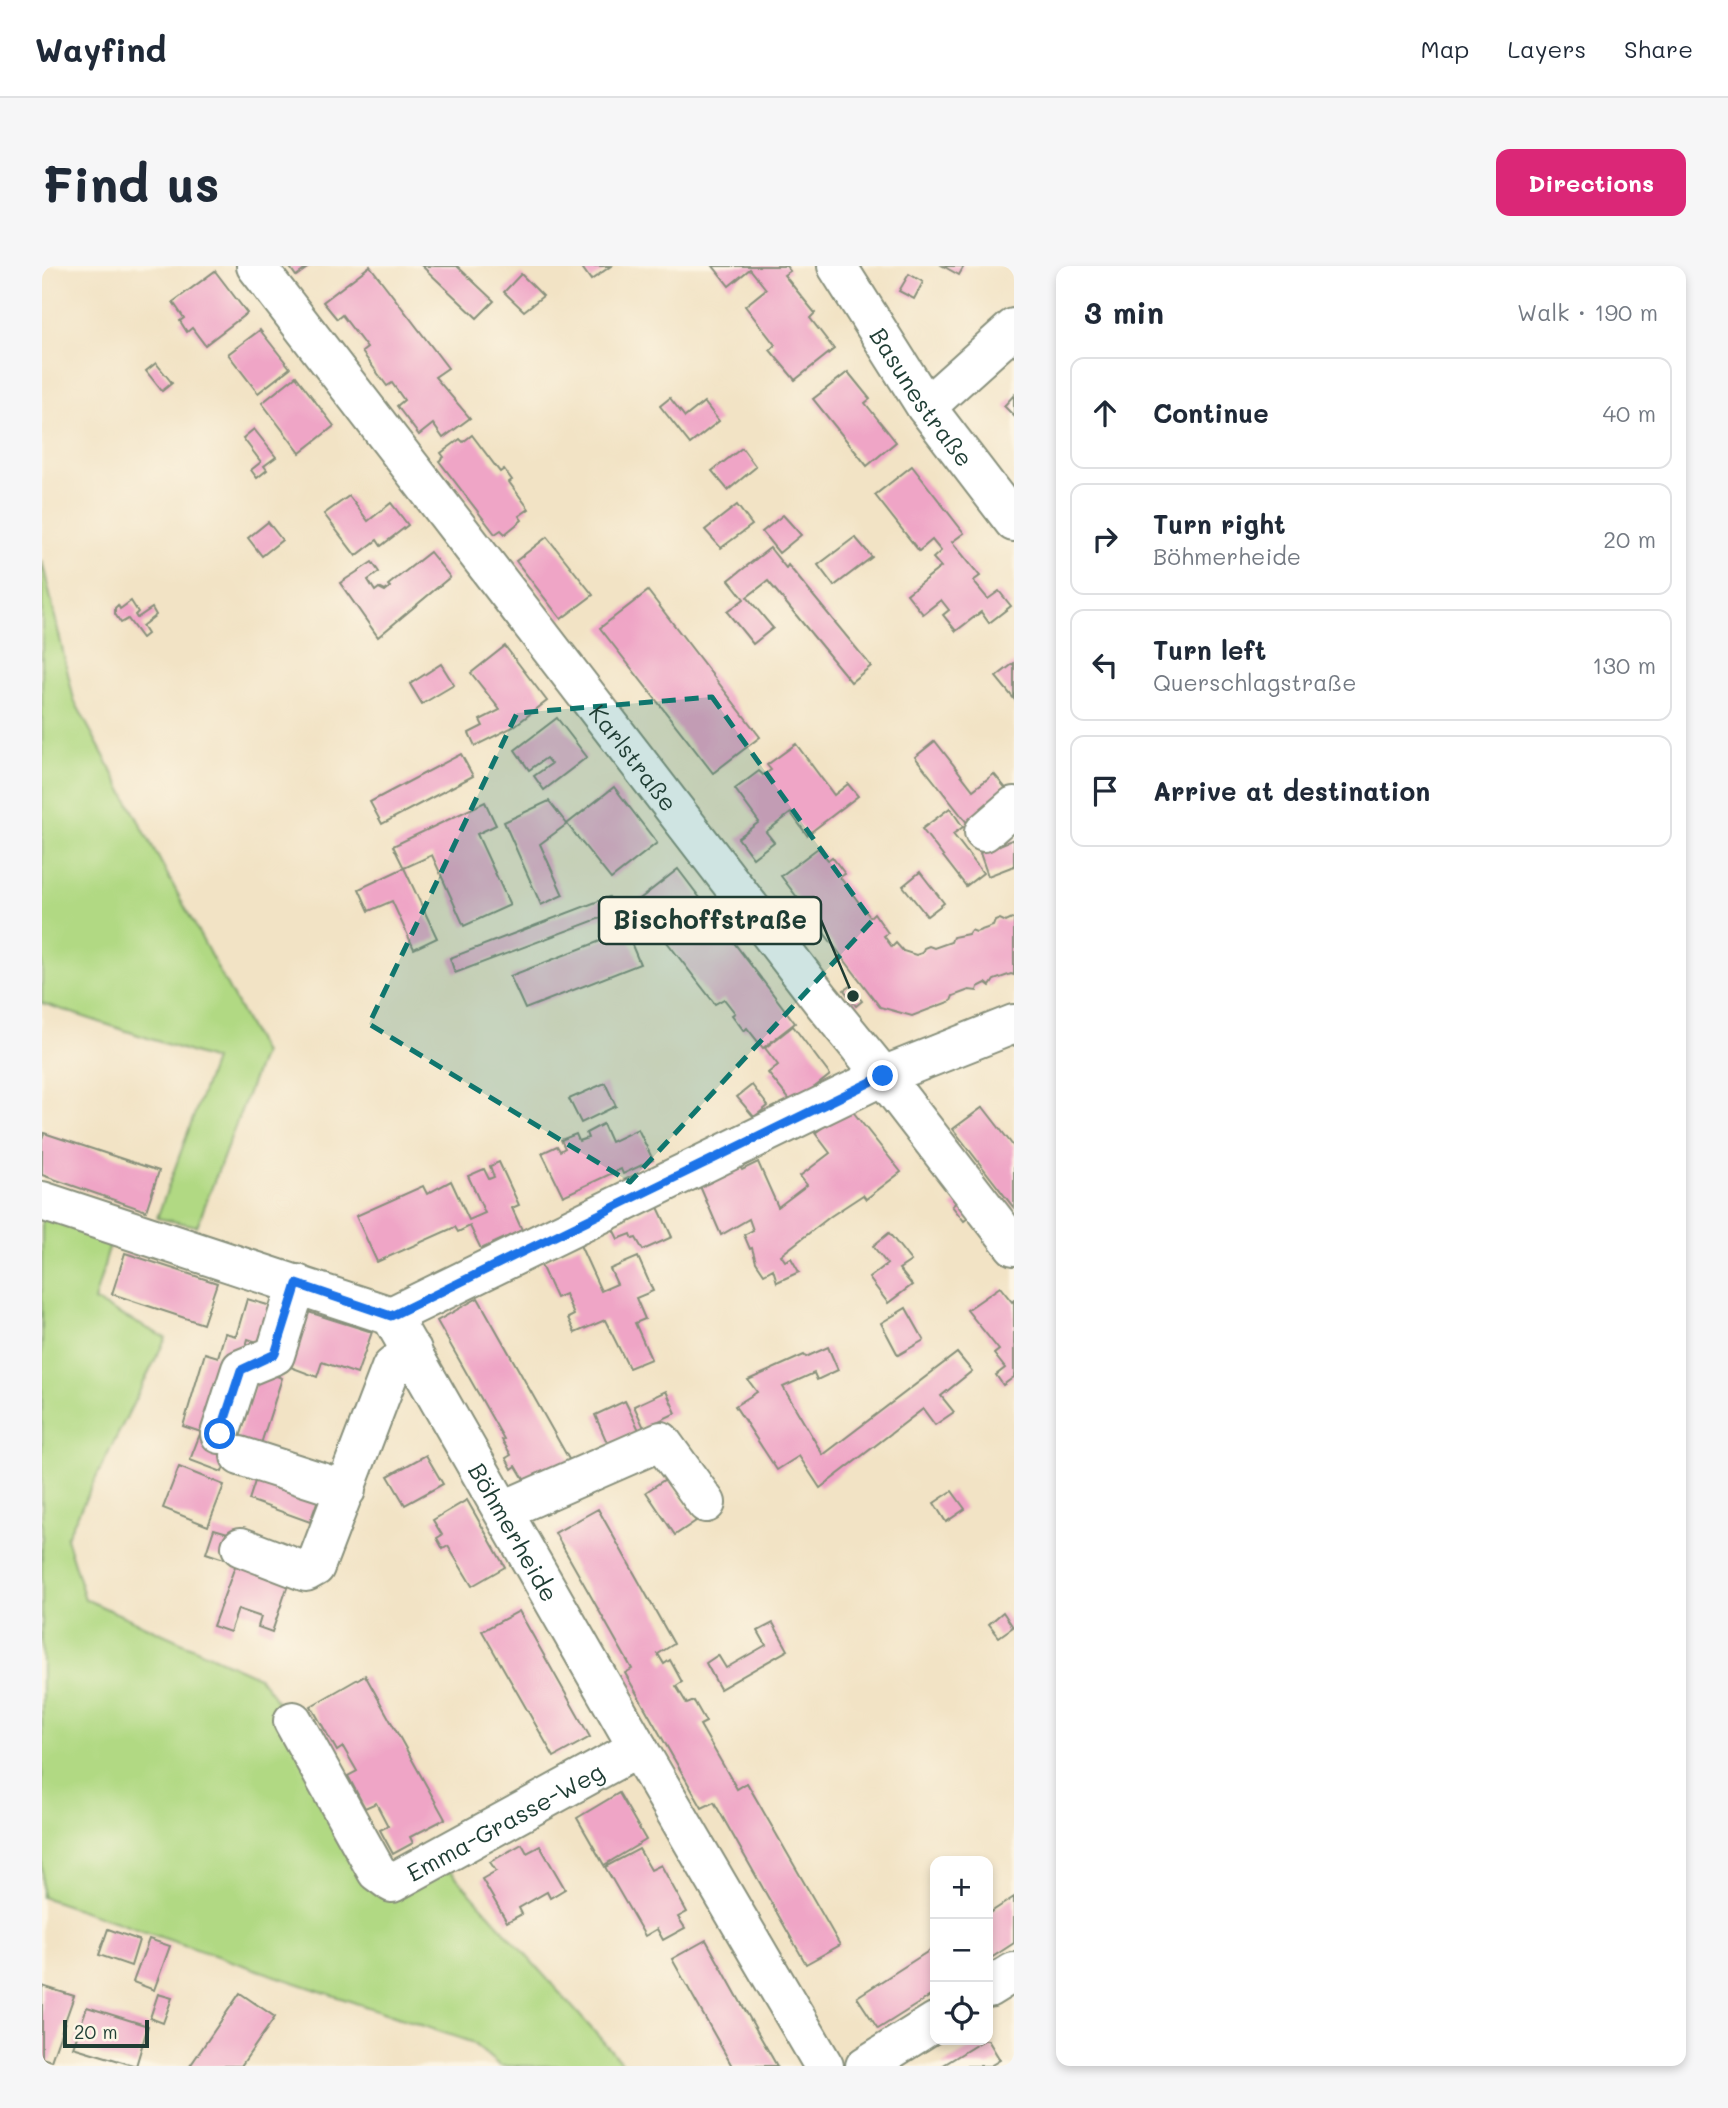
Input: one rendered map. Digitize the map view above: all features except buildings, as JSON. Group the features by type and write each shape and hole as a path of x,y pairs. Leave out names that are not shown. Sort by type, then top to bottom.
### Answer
{"street":[{"name":"Karlstraße","path":"256,266 821,1001 883,1076 1014,1246"},
{"name":"Basunestraße","path":"837,266 926,407 1014,522"},
{"path":"926,407 1014,328"},
{"path":"985,832 1014,806"},
{"path":"42,1201 391,1316 883,1076 1014,1024"},
{"path":"297,1284 275,1354 241,1370 230,1445 346,1490"},
{"name":"Böhmerheide","path":"391,1316 824,2066"},
{"path":"232,1535 306,1572 315,1567 322,1555 391,1368 412,1350"},
{"path":"503,1510 661,1441 706,1503"},
{"name":"Emma-Grasse-Weg","path":"293,1721 377,1872 393,1883 638,1748"},
{"path":"993,1985 1014,1972"},
{"path":"865,2066 930,2025"}],"highlighted area":[{"path":"712,697 872,921 630,1182 369,1024 517,713"}],"green space":[{"path":"42,560 74,700 263,1053 197,1226 157,1218 214,1060 42,1003"},
{"path":"42,1195 117,1220 94,1301 166,1338 66,1538 85,1599 259,1677 273,1695 375,1875 442,1861 625,2066 500,2066 471,2042 42,1897"}],"place":[{"name":"Bischoffstraße","path":"853,996"}],"route":[{"path":"220,1434 241,1370 275,1354 297,1284 391,1316 883,1076"}]}
